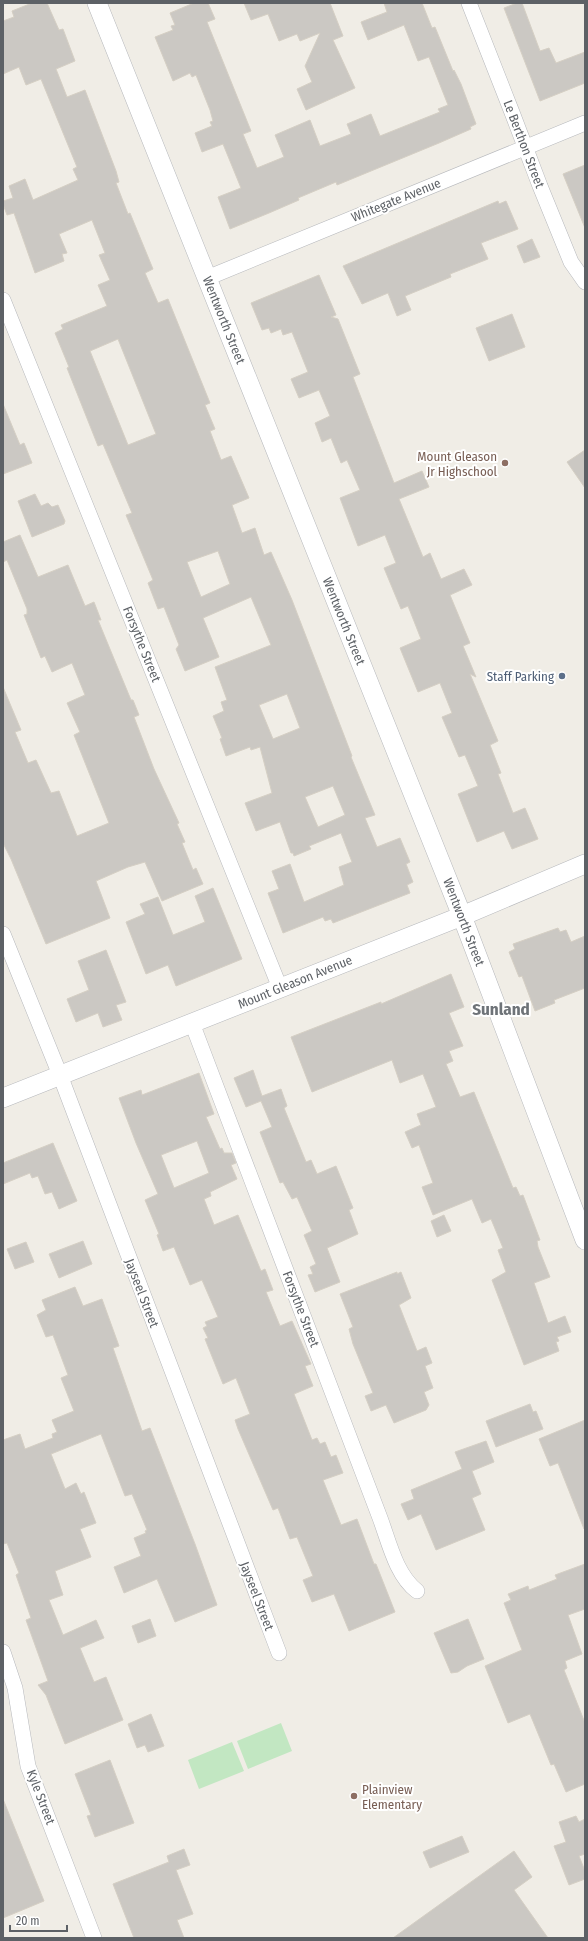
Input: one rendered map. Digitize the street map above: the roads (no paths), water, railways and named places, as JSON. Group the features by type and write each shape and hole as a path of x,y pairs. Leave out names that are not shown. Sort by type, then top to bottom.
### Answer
{"street":[{"name":"Wentworth Street","path":"97,3 462,916 585,1240"},
{"name":"Le Berthon Street","path":"469,3 571,262 585,282"},
{"name":"Whitegate Avenue","path":"207,278 585,123"},
{"name":"Forsythe Street","path":"3,300 280,988"},
{"name":"Mount Gleason Avenue","path":"3,1098 462,916 585,864"},
{"name":"Jayseel Street","path":"3,934 60,1075 278,1653"},
{"name":"Forsythe Street","path":"192,1023 382,1525 402,1573 410,1586 417,1591"},
{"name":"Kyle Street","path":"3,1652 15,1688 28,1766 94,1938"}],"place":[{"name":"Mount Gleason Jr Highschool","path":"505,463"},
{"name":"Staff Parking","path":"562,676"},
{"name":"Plainview Elementary","path":"354,1796"}],"district":[{"name":"Sunland","path":"501,1009"}]}
